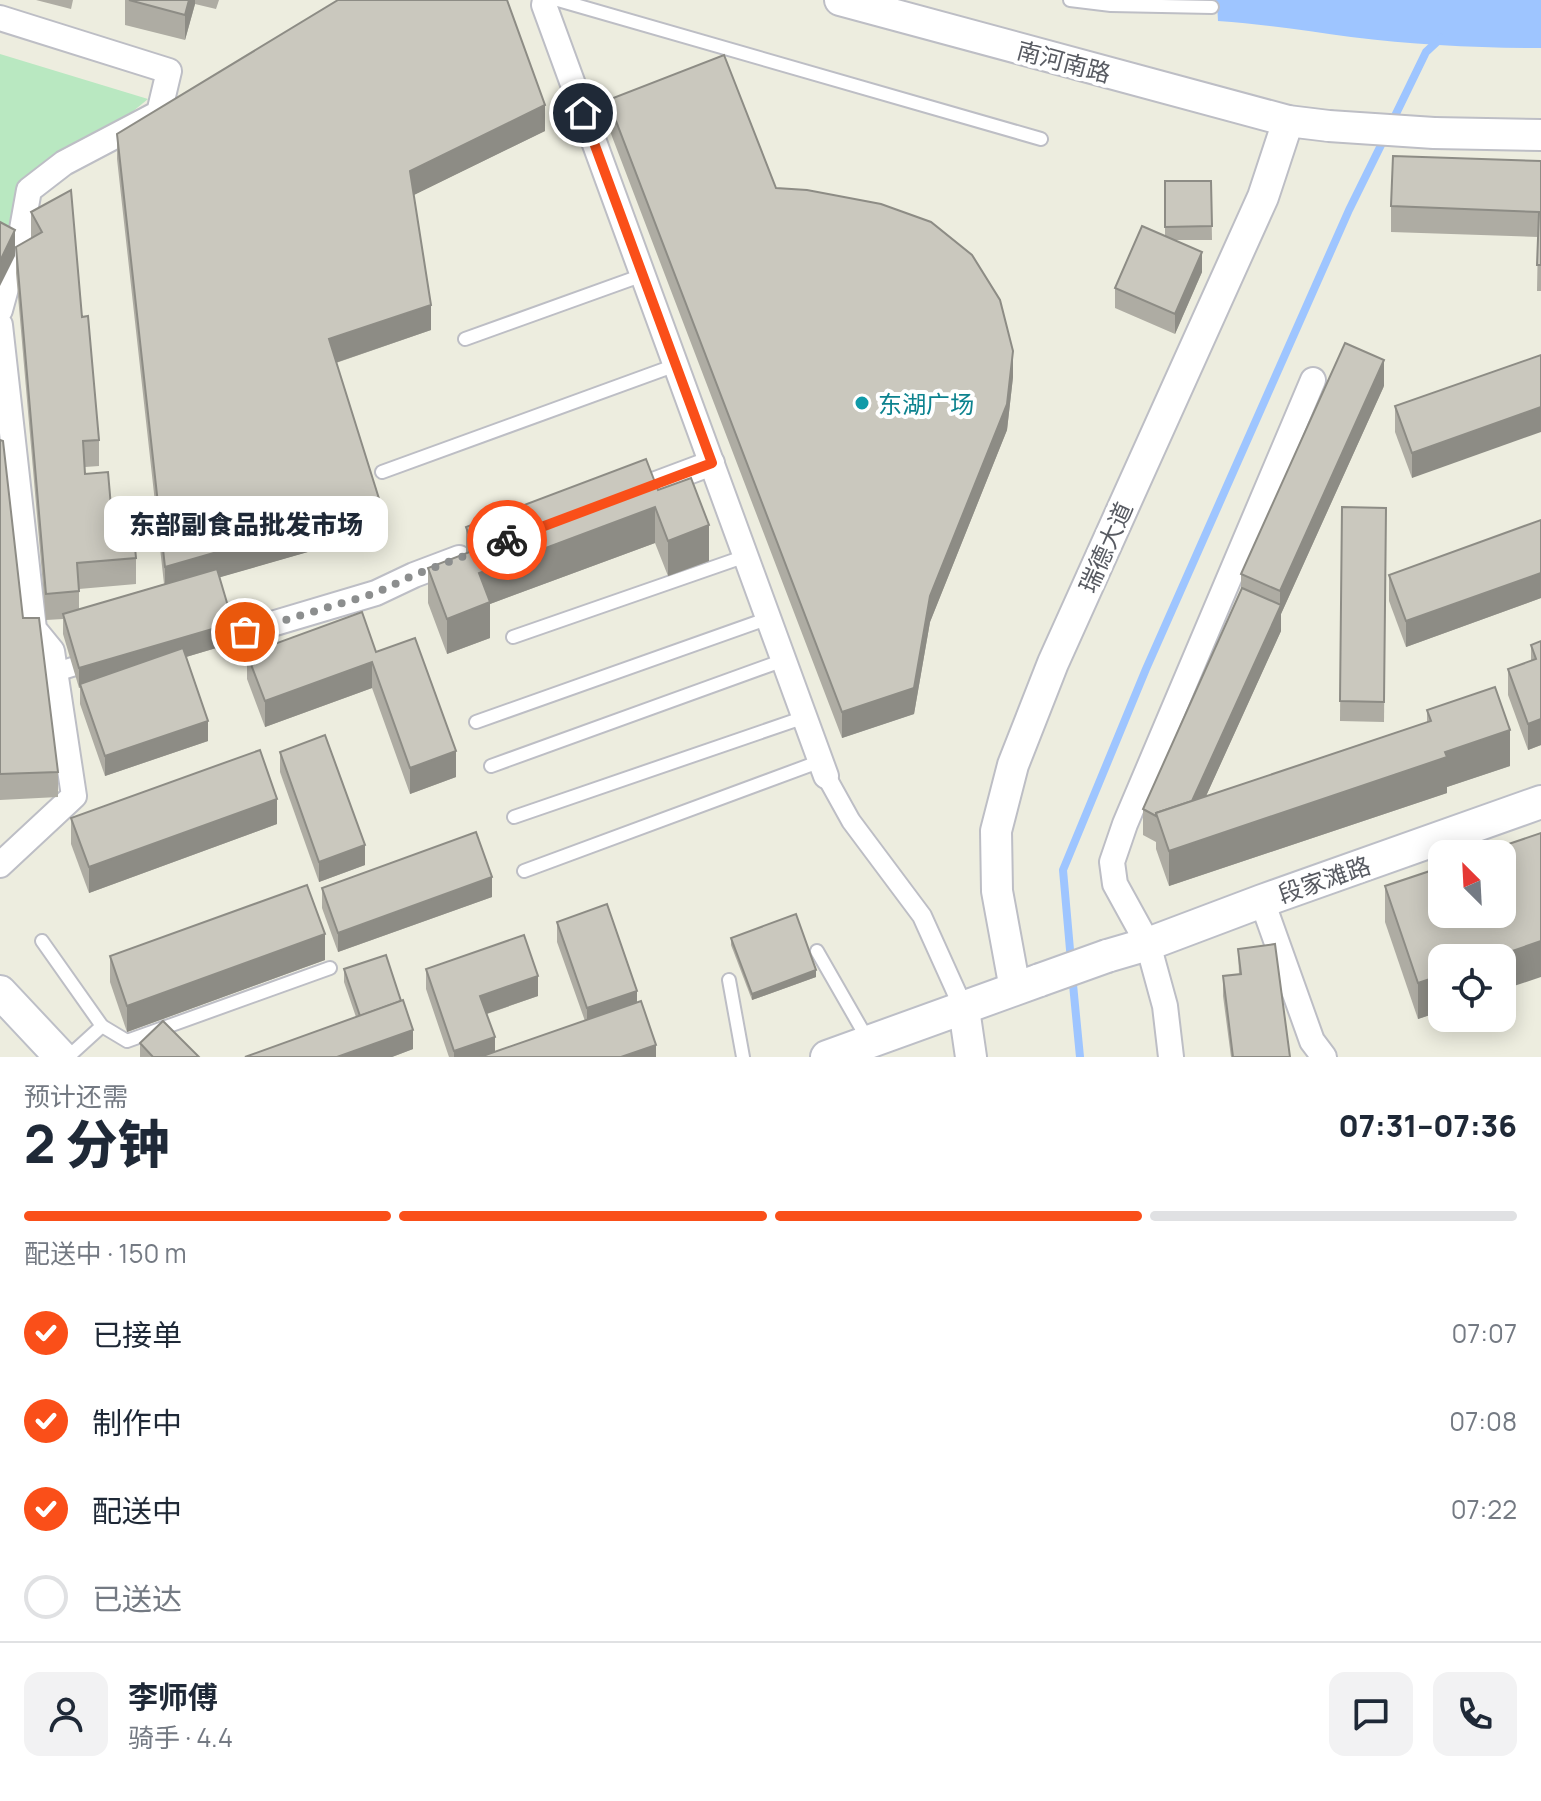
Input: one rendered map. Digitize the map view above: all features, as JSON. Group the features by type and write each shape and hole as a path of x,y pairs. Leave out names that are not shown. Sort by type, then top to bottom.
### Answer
{"main road":[{"name":"段家滩路","path":"827,1057 1541,802"},
{"path":"0,992 61,1057"}],"street":[{"path":"545,0 544,5 824,769 851,821 922,916 964,1009 971,1057"},
{"name":"南河南路","path":"840,0 1288,121 1434,133 1541,135"},
{"path":"0,18 169,71 159,113 64,163 29,190 22,229 22,251 8,281 0,310"},
{"name":"瑞德大道","path":"1028,984 997,891 996,831 1013,765 1053,663 1263,197 1288,121"},
{"path":"0,325 34,629 52,651 74,796 0,865"},
{"path":"1171,1057 1165,1006 1148,944 1115,884 1112,862 1125,824 1313,380"},
{"path":"608,502 712,463"},
{"path":"239,630 376,593 473,553"},
{"path":"0,677 56,672 115,653"},
{"path":"1262,901 1312,1041 1324,1057"}],"lane":[{"path":"558,0 1041,139"},
{"path":"1070,0 1111,5 1212,7"},
{"path":"465,339 643,275"},
{"path":"382,472 676,365"},
{"path":"513,637 746,556"},
{"path":"476,722 769,618"},
{"path":"491,766 784,660"},
{"path":"514,817 805,717"},
{"path":"524,871 824,769"},
{"path":"42,941 102,1026 127,1041 330,968"},
{"path":"817,951 869,1043"},
{"path":"729,980 743,1057"},
{"path":"68,1057 102,1026"}],"green space":[{"path":"0,54 148,99 39,188 9,234 0,229"}],"water":[{"path":"1187,0 1541,0 1541,48 1398,42 1218,21 1217,3"}],"building":[{"path":"129,0 189,0 185,15"},
{"path":"338,0 507,0 545,105 410,171 431,305 329,339 381,505 165,567 117,134"},
{"name":"东湖广场","path":"724,55 776,188 807,190 881,204 931,222 972,255 1000,300 1013,351 1007,404 930,596 914,688 842,712 608,100"},
{"path":"1393,156 1541,161 1541,265 1537,265 1539,212 1391,206"},
{"path":"1165,181 1211,181 1212,226 1165,227"},
{"path":"71,190 82,317 88,316 99,440 83,441 85,474 108,472 112,518 132,516 136,558 77,563 79,591 46,594 16,247 42,232 31,212"},
{"path":"0,222 15,230 0,261"},
{"path":"1142,226 1202,252 1175,314 1115,288"},
{"path":"1345,343 1384,360 1280,591 1241,574"},
{"path":"1541,355 1541,407 1412,453 1395,406"},
{"path":"0,440 3,441 23,618 39,618 58,772 0,774"},
{"path":"646,459 658,490 691,478 709,525 668,541 655,507 479,573 490,602 447,619 428,568 475,550 466,527"},
{"path":"1342,507 1386,508 1384,702 1340,701"},
{"path":"1541,520 1541,573 1406,621 1389,575"},
{"path":"217,569 233,623 79,668 63,614"},
{"path":"1242,588 1281,605 1192,801 1156,813 1156,816 1143,809"},
{"path":"362,612 376,652 415,638 456,751 410,768 372,662 265,701 247,654"},
{"path":"1541,641 1541,719 1528,724 1508,669 1536,659 1531,645"},
{"path":"183,648 208,721 105,756 80,684"},
{"path":"1495,687 1510,730 1445,752 1447,757 1169,851 1156,813 1431,721 1427,710"},
{"path":"325,735 365,845 319,862 280,752"},
{"path":"260,750 277,799 89,867 71,818"},
{"path":"476,832 492,877 338,933 322,888"},
{"path":"1541,833 1541,941 1516,950 1516,944 1428,944 1428,980 1418,983 1385,886 1428,872 1428,928 1516,928 1516,841"},
{"path":"307,885 325,934 127,1006 110,956"},
{"path":"607,904 637,991 587,1008 557,922"},
{"path":"796,914 816,970 752,994 731,938"},
{"path":"524,935 538,976 480,996 495,1037 454,1051 426,969"},
{"path":"1275,944 1290,1057 1233,1057 1223,976 1241,974 1238,949"},
{"path":"386,955 401,1001 360,1016 344,969"},
{"path":"403,1000 413,1030 337,1057 245,1057"},
{"path":"641,1001 656,1045 621,1057 480,1057"},
{"path":"163,1021 199,1057 153,1057 140,1043"}],"waterway":[{"path":"1392,122 1426,52 1441,38"},
{"path":"1071,961 1063,870 1146,669 1349,210 1386,135"},
{"path":"1072,974 1080,1057"}],"way so far":[{"path":"245,632 376,593 414,575 507,540"}],"place":[{"name":"东湖广场","path":"862,403"},
{"name":"东部副食品批发市场","path":"245,632"}],"route":[{"path":"507,540 712,463 583,113"}]}
